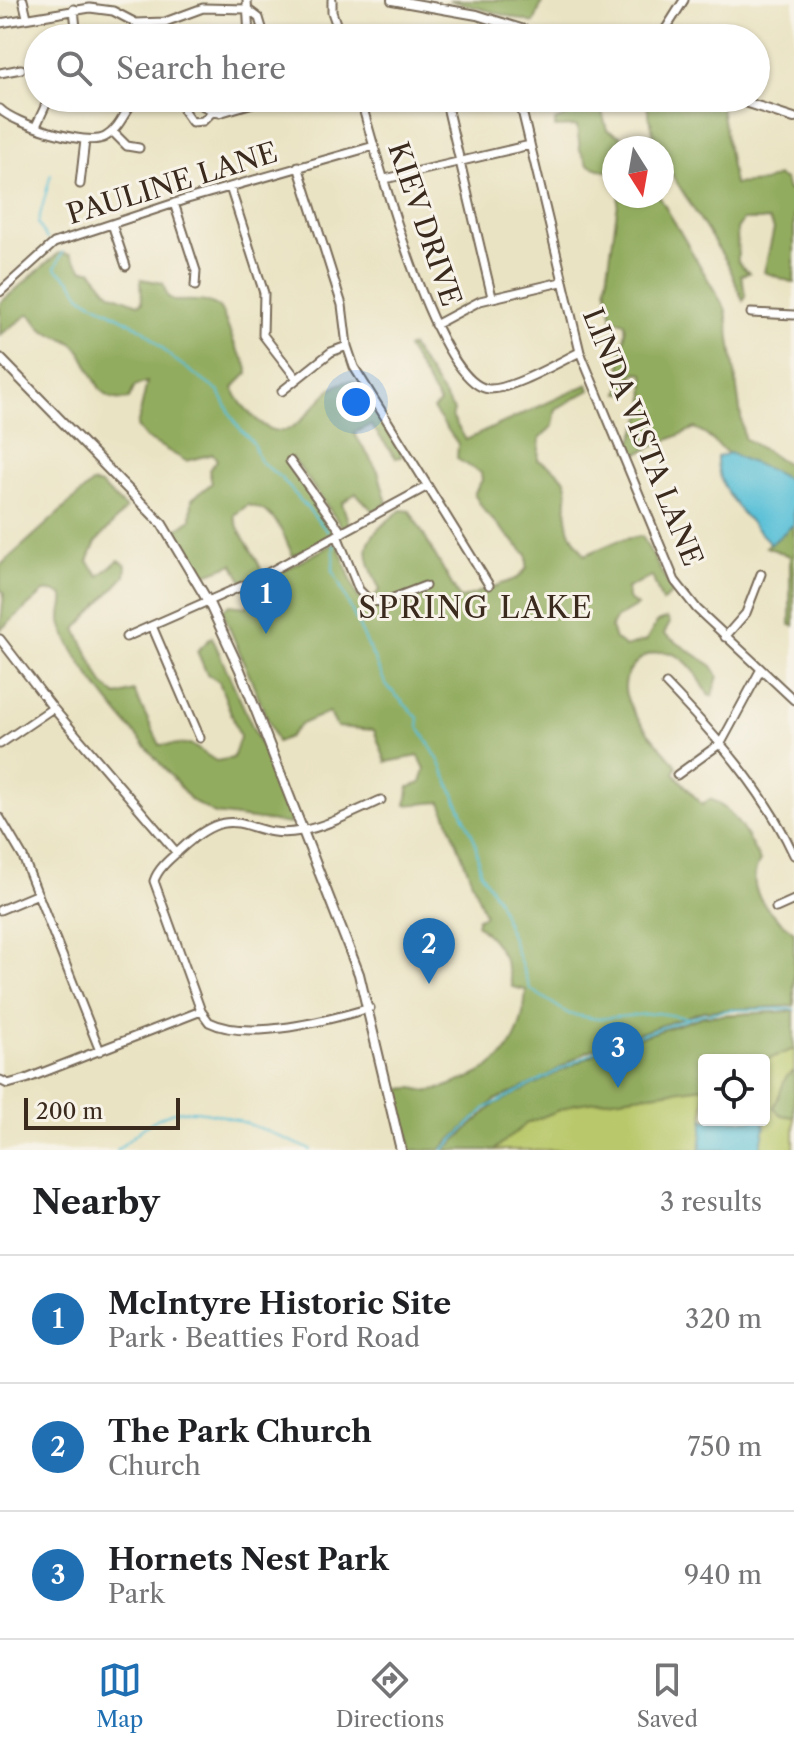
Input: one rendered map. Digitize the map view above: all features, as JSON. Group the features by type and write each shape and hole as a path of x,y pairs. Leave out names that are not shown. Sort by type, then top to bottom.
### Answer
{"main road":[{"path":"392,0 447,8 506,24"},
{"path":"770,110 794,118"},
{"path":"0,358 162,524 209,603 304,831 370,1008 401,1150"}],"street":[{"path":"23,0 27,17"},
{"path":"332,0 336,24"},
{"path":"669,24 684,0"},
{"path":"0,23 74,9 107,9 137,23 165,22 203,8 247,4"},
{"path":"247,4 248,24"},
{"path":"247,4 261,24"},
{"path":"74,9 76,24"},
{"path":"0,73 21,69"},
{"path":"0,109 10,119 85,140 102,139 113,132 127,112"},
{"path":"36,126 42,112"},
{"path":"185,112 192,122 203,121 212,112 228,112"},
{"name":"KIEV DRIVE","path":"364,112 424,303 464,375 484,388 504,386 580,352"},
{"path":"449,112 492,297"},
{"name":"LINDA VISTA LANE","path":"522,112 580,352 675,581 688,600 794,700"},
{"path":"113,132 127,146 139,148"},
{"path":"80,184 85,140"},
{"path":"385,179 530,145"},
{"name":"PAULINE LANE","path":"0,292 54,243 174,203 374,146"},
{"path":"298,166 342,305 347,346 359,376 489,585"},
{"path":"230,187 264,293 263,335 297,379"},
{"path":"174,203 196,271 195,286"},
{"path":"112,224 126,266"},
{"path":"435,325 492,297 561,282"},
{"path":"751,313 794,315"},
{"path":"282,391 331,352 347,346"},
{"path":"290,461 340,534 359,590 370,601 383,602 425,586"},
{"path":"126,637 209,603 428,486"},
{"path":"725,637 746,613 761,574"},
{"path":"152,626 200,738"},
{"path":"0,639 53,708 177,853"},
{"path":"677,775 721,743 761,669"},
{"path":"666,684 721,743 770,809 794,855"},
{"path":"787,693 794,686"},
{"path":"0,744 53,708"},
{"path":"370,1008 307,1025 273,1028 219,1026 209,1022 201,1011 154,885 157,873 203,829 223,822 287,832 304,831 381,800"},
{"path":"0,818 17,844 100,1051"},
{"path":"0,910 38,894"},
{"path":"776,908 794,900"},
{"path":"0,1080 14,1083 201,1011"}],"green space":[{"path":"449,0 543,0 534,23"},
{"path":"570,112 602,112 607,130 620,136 602,136 602,170 588,165 580,150 577,126 555,127 555,121"},
{"path":"648,112 722,112 734,184 764,182 777,176 785,180 788,190 794,190 794,283 764,272 774,229 769,220 743,220 737,229 738,262 749,273 741,275 746,297 743,301 728,264 674,178 674,136 654,136"},
{"path":"617,208 666,208 726,310 744,438 794,468 794,484 733,456 695,428 641,452 634,454 628,451 645,407 644,374 633,374 629,393 619,393 625,323 612,319 606,286"},
{"path":"59,253 70,254 83,270 91,270 110,293 138,304 142,303 141,279 163,283 167,296 174,301 203,301 217,306 248,369 248,373 233,388 235,393 248,411 270,429 283,431 295,425 329,392 341,384 354,381 401,452 401,457 396,458 371,425 354,433 378,471 387,503 373,511 356,493 342,503 349,524 342,527 292,457 286,462 334,527 333,534 293,556 272,517 248,505 234,515 262,572 243,582 233,564 206,574 199,572 175,531 191,519 192,499 212,483 209,470 217,460 213,454 186,461 146,438 137,427 147,382 135,386 129,399 108,396 101,390 75,345 45,331 29,314 0,335 0,303"},
{"path":"411,346 454,411 452,417 466,440 588,384 590,390 556,409 553,426 540,438 538,460 561,475 566,482 569,528 585,555 620,540 642,536 673,593 662,602 652,576 627,588 628,599 637,606 615,619 611,628 615,639 625,647 646,641 657,622 667,618 670,623 664,634 712,666 718,676 712,696 709,696 685,661 673,654 654,653 645,656 631,668 625,685 626,695 641,723 677,766 674,773 702,805 710,799 726,810 740,826 760,861 755,872 757,892 769,910 794,932 794,1006 703,1011 588,1051 540,1080 495,1100 440,1150 411,1150 398,1095 402,1089 440,1089 473,1077 498,1060 508,1050 521,1024 526,990 512,987 500,952 476,924 478,918 485,915 441,802 406,805 409,787 421,783 425,769 419,756 386,762 374,730 337,727 329,712 301,724 289,737 277,742 222,610 230,605 247,607 250,598 247,590 337,542 356,594 365,606 380,590 369,563 368,544 379,529 401,510 410,511 460,599 518,578 527,568 527,555 485,512 474,494 482,480 481,473 457,459 458,444 433,409 440,403 407,348"},
{"path":"92,483 101,485 126,509 96,542 88,561 99,576 119,560 126,565 125,576 76,629 103,684 117,696 134,691 160,745 190,744 216,761 233,758 240,737 219,682 207,674 197,651 212,637 292,817 290,824 215,814 191,800 101,692 71,647 62,626 63,596 54,591 44,592 0,630 4,593 0,589 0,566"},
{"path":"794,524 794,626 790,625 790,556 766,547"},
{"path":"794,1011 794,1150 445,1150 495,1104 604,1049 704,1016"},
{"path":"794,1011 794,1049 770,1059 770,1054 698,1054 698,1088 575,1104 527,1123 494,1150 445,1150 495,1104 604,1049 704,1016"},
{"path":"794,1071 794,1117 781,1115 774,1108 786,1077"}],"water":[{"path":"730,453 794,484 794,524 771,544 736,505 722,482 717,457"},
{"path":"703,1126 765,1126 760,1150 700,1150"}],"waterway":[{"path":"47,239 38,223 51,174"},
{"path":"63,252 55,268 71,281 82,297 144,330 171,357 219,392 236,424 253,443 259,460 282,479 328,532"},
{"path":"334,545 333,570 386,685 418,718 419,727 439,761 475,841 480,871 498,900 530,989 569,1014 597,1019 658,1013 689,1018"},
{"path":"443,1150 486,1108 604,1047 702,1014 730,1010 794,1009"},
{"path":"117,1150 154,1121 184,1111 240,1121 311,1150"}],"place":[{"name":"McIntyre Historic Site","path":"266,634"},
{"name":"The Park Church","path":"429,984"},
{"name":"Hornets Nest Park","path":"618,1088"}],"district":[{"name":"SPRING LAKE","path":"476,608"}]}
